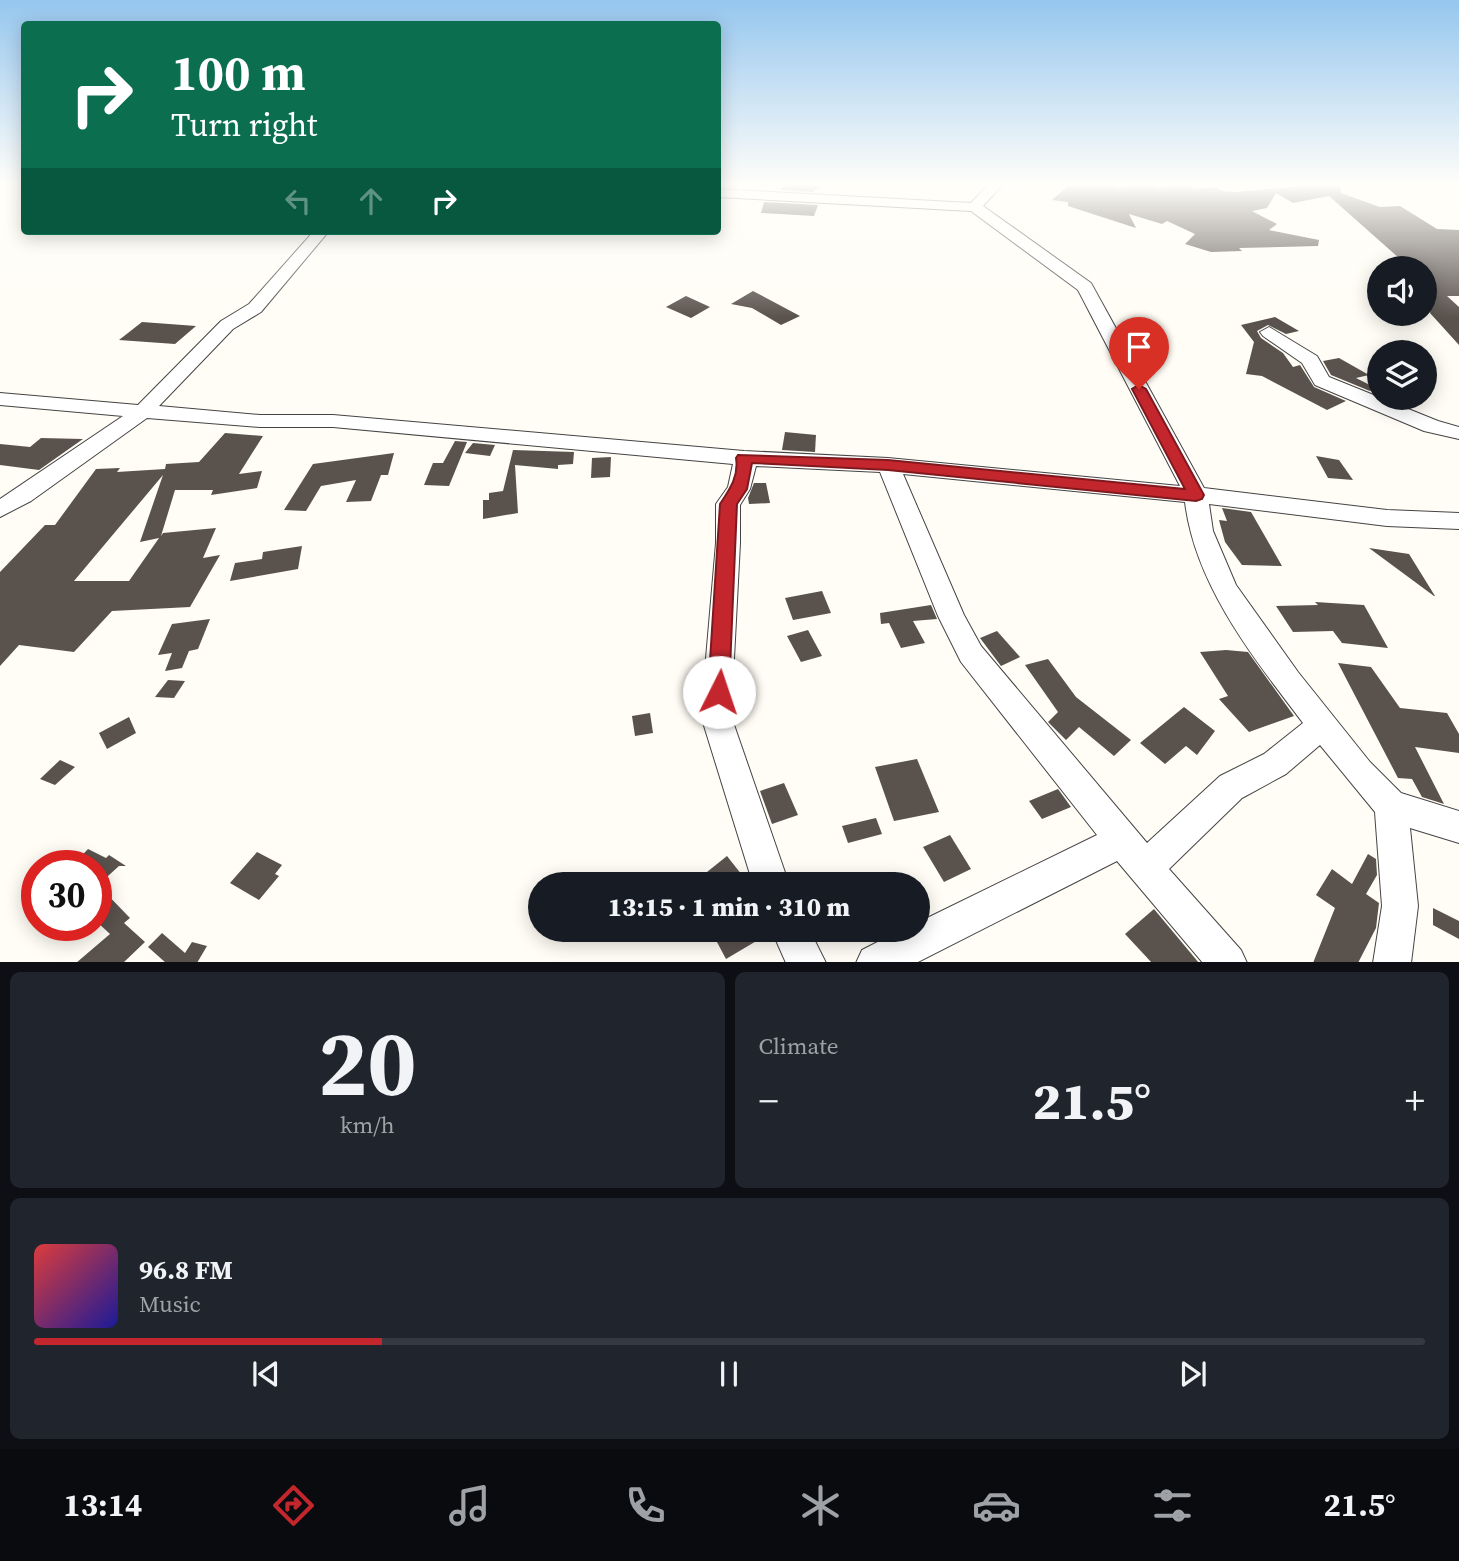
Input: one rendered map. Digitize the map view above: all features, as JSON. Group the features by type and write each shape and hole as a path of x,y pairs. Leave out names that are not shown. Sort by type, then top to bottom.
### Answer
{"street":[{"path":"1003,228 1085,288 1196,495 1201,531 1226,589 1288,681 1359,772 1391,806 1459,827"},
{"path":"0,509 23,496 144,410 227,325 255,308 319,235"},
{"path":"1269,332 1310,360 1322,381 1431,426 1459,433"},
{"path":"0,399 260,421 333,421 744,458 888,465 1387,517 1459,521"},
{"path":"744,458 746,469 728,504 728,543 716,716 767,872"},
{"path":"888,465 951,616 971,654 1123,840 1228,962"},
{"path":"1146,867 1231,787 1275,764 1322,725"},
{"path":"1391,806 1400,906 1392,962"},
{"path":"874,962 1123,840"},
{"path":"796,942 807,962"}],"building":[{"path":"1182,228 1272,228 1269,230 1319,240 1318,246 1239,248 1242,251 1211,252 1185,244 1195,234"},
{"path":"1365,228 1459,230 1459,296 1447,296 1459,307 1459,345 1437,321 1437,256 1397,256"},
{"path":"753,291 800,316 781,325 752,308 731,304"},
{"path":"686,296 710,307 691,318 666,307"},
{"path":"1275,317 1299,331 1286,334 1268,325 1257,331 1261,338 1283,353 1293,367 1300,365 1314,387 1346,401 1327,410 1262,376 1246,374 1254,342 1241,325"},
{"path":"142,322 196,326 175,344 119,340"},
{"path":"1339,358 1367,374 1356,378 1367,384 1367,390 1331,375 1323,361"},
{"path":"785,432 816,435 815,452 782,450"},
{"path":"225,433 263,436 239,474 262,471 257,488 211,495 213,490 175,490 161,536 163,533 216,528 203,558 220,555 190,607 112,611 74,652 19,645 0,666 0,572 45,525 55,525 96,469 120,468 117,472 165,469 166,464 199,462","holes":["163,475 140,542 159,538 129,581 74,581"]},
{"path":"41,438 83,439 39,470 0,465 0,444 30,447"},
{"path":"455,441 467,442 449,486 424,485 433,463 443,463"},
{"path":"473,443 495,445 490,456 465,453"},
{"path":"513,450 574,452 573,464 558,465 558,469 515,465 518,513 483,519 483,500 489,500 489,493 503,491"},
{"path":"394,453 388,475 381,475 371,501 346,502 356,480 321,486 306,511 284,510 313,464"},
{"path":"1316,456 1339,460 1353,480 1328,478"},
{"path":"611,457 610,477 591,478 592,458"},
{"path":"754,483 766,483 770,503 749,504 748,498"},
{"path":"1222,508 1251,512 1282,566 1242,565 1225,542 1219,520 1227,521"},
{"path":"302,546 298,569 230,581 235,563 262,559 263,552"},
{"path":"1369,548 1409,554 1435,596 1434,596"},
{"path":"822,591 831,613 793,620 785,598"},
{"path":"1315,602 1364,605 1388,648 1342,643 1333,631 1293,632 1276,606 1318,605"},
{"path":"931,605 937,619 913,621 925,643 901,648 889,623 881,624 880,613"},
{"path":"210,619 198,649 189,651 182,668 165,671 172,653 158,655 172,624"},
{"path":"808,630 822,656 801,662 787,636"},
{"path":"997,631 1020,657 1001,666 980,638"},
{"path":"1200,652 1248,652 1294,716 1249,732 1219,699 1228,696"},
{"path":"1048,659 1076,697 1131,740 1114,756 1079,727 1066,740 1048,722 1058,712 1025,665"},
{"path":"1338,663 1371,667 1400,708 1447,713 1459,734 1459,753 1415,747 1444,804 1422,797 1412,779 1398,778"},
{"path":"168,680 185,681 174,698 155,697"},
{"path":"1184,707 1215,731 1197,755 1186,746 1165,764 1140,743"},
{"path":"650,713 653,733 635,736 632,716"},
{"path":"129,717 136,733 107,749 99,733"},
{"path":"917,759 939,812 894,821 875,767"},
{"path":"60,760 75,767 55,785 40,779"},
{"path":"784,783 798,815 772,824 760,791"},
{"path":"1058,789 1071,807 1042,819 1029,801"},
{"path":"876,818 882,834 848,843 842,826"},
{"path":"950,835 971,869 944,882 923,847"},
{"path":"257,852 282,865 275,874 279,876 259,900 230,883"},
{"path":"1368,854 1376,859 1377,875 1366,894 1379,903 1376,928 1359,962 1313,962 1335,908 1316,895 1332,869 1352,884"},
{"path":"727,856 740,872 707,872"},
{"path":"112,857 126,866 119,866 112,872"},
{"path":"112,899 130,918 124,923 145,942 124,962 77,962 102,941 112,941"},
{"path":"1433,908 1459,921 1459,939 1433,925"},
{"path":"1154,909 1198,962 1151,962 1125,934"},
{"path":"162,933 185,953 192,942 207,946 198,962 165,962 148,947"},
{"path":"717,942 755,942 726,959"}],"route":[{"path":"719,692 728,504 739,489 746,469 744,458 888,465 1196,495 1139,389"}]}
